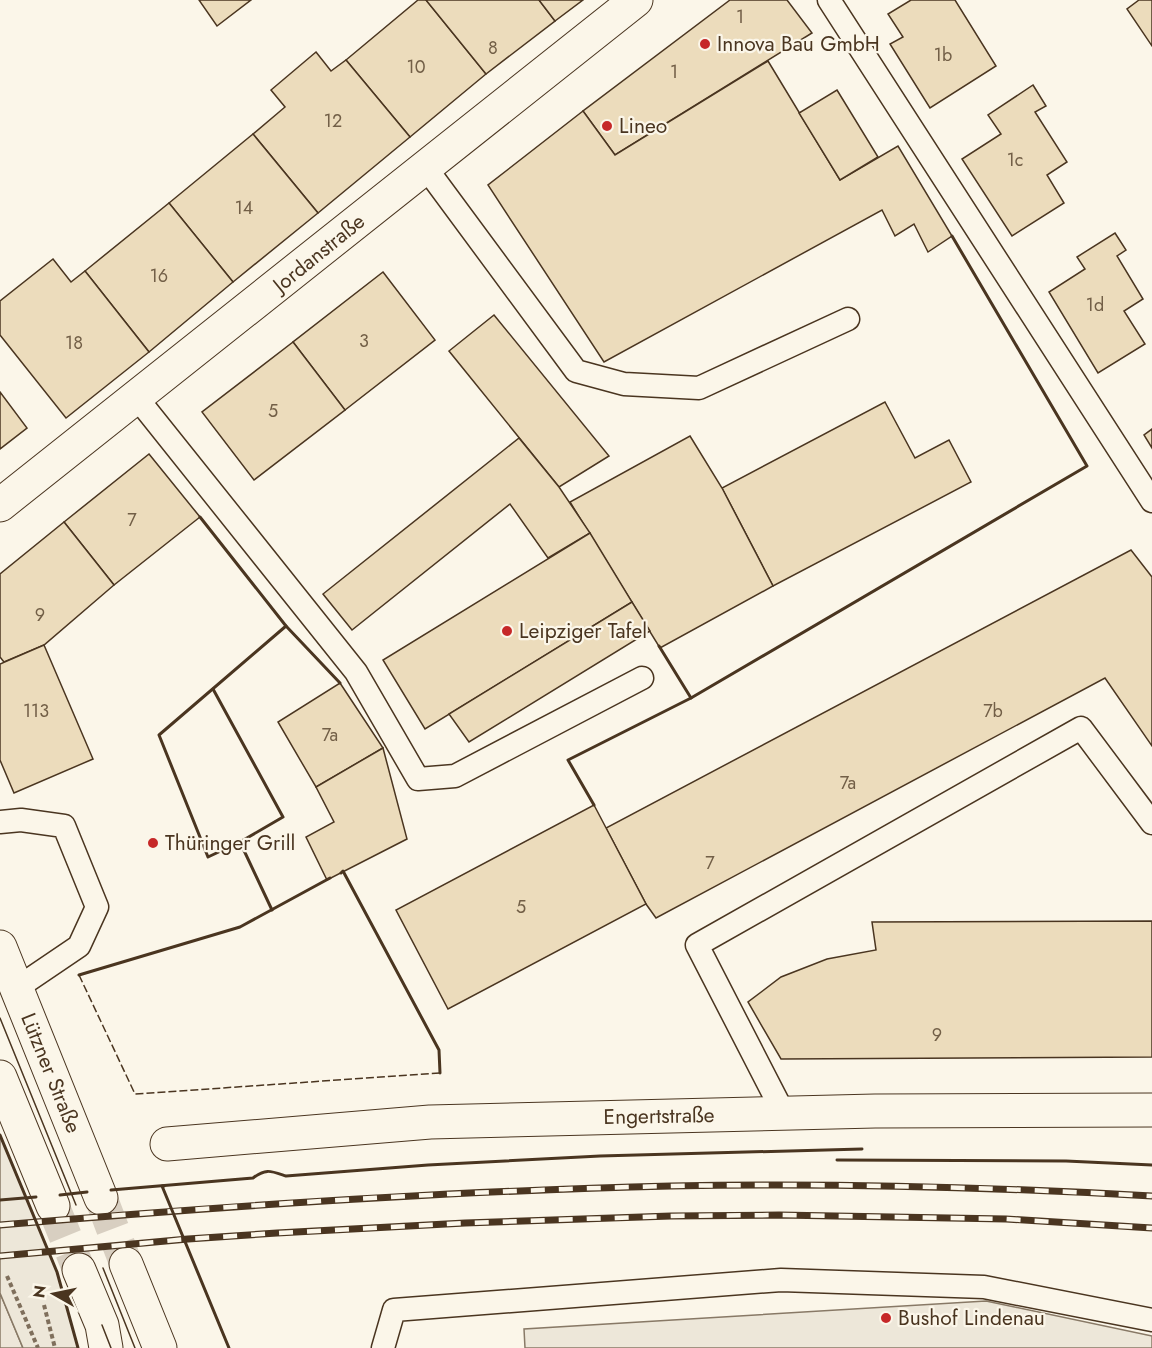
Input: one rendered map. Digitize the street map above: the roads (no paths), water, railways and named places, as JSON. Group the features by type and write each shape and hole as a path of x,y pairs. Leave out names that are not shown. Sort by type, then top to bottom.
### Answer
{"street":[{"name":"Jordanstraße","path":"0,505 636,0"},
{"name":"Lützner Straße","path":"0,947 101,1198"},
{"path":"0,1077 53,1206"},
{"name":"Engertstraße","path":"167,1144 430,1122 875,1111 1152,1110"},
{"path":"126,1264 160,1348"},
{"path":"79,1270 104,1337"}],"lane":[{"path":"829,0 1152,501"},
{"path":"426,168 576,371 624,384 699,388 848,319"},
{"path":"137,398 356,672 418,779 455,776 642,678"},
{"path":"784,1114 697,945 1080,728 1152,823"},
{"path":"0,822 21,820 64,826 97,907 79,946 17,988"},
{"path":"383,1348 394,1310 781,1280 984,1287 1152,1320"}],"tunnel":[{"path":"101,1198 126,1264"},
{"path":"53,1206 79,1270"}],"tram line":[{"path":"0,1018 76,1205"},
{"path":"103,1268 135,1348"},
{"path":"102,1325 111,1348"}],"railway":[{"path":"0,1225 335,1200 671,1186 912,1186 1152,1196"},
{"path":"0,1256 277,1233 465,1223 671,1216 779,1215 1006,1219 1152,1228"}],"place":[{"name":"Innova Bau GmbH","path":"705,44"},
{"name":"Lineo","path":"607,126"},
{"name":"Leipziger Tafel","path":"507,631"},
{"name":"Thüringer Grill","path":"153,843"},
{"name":"Bushof Lindenau","path":"886,1318"}]}
